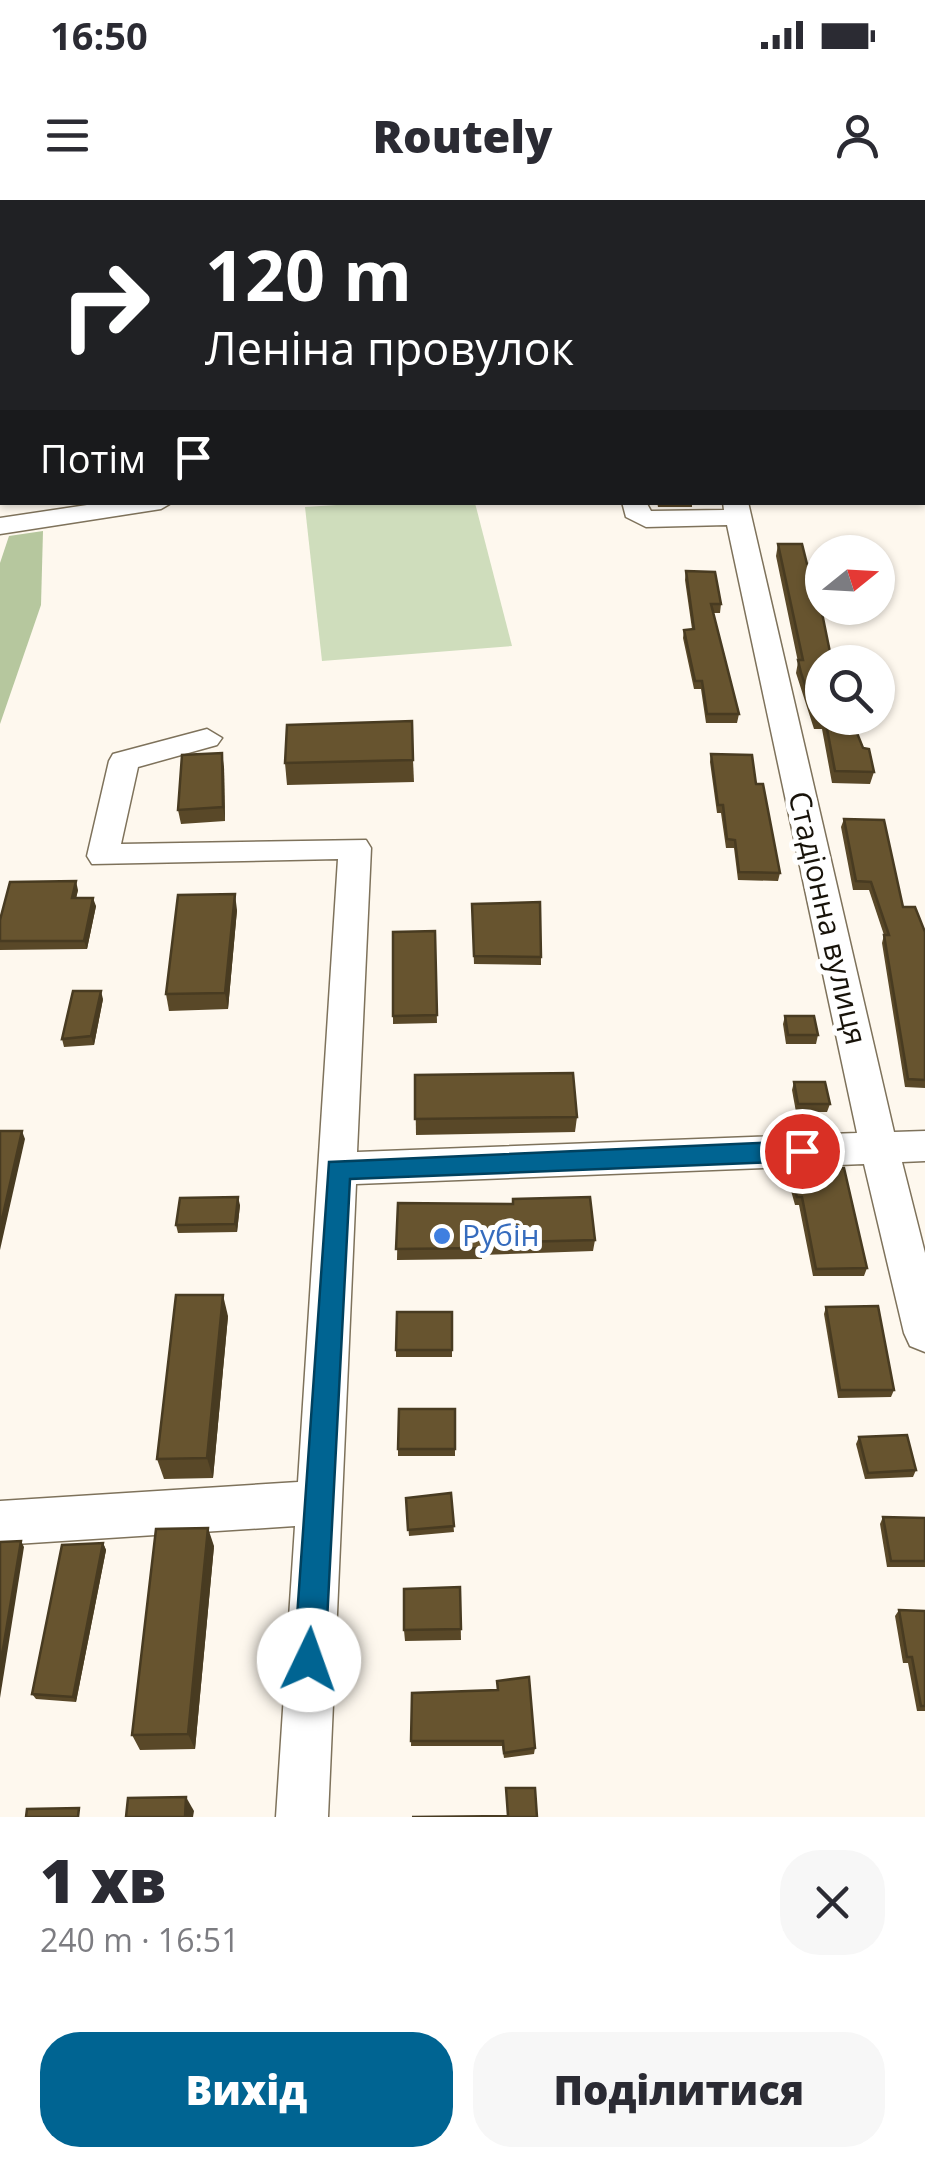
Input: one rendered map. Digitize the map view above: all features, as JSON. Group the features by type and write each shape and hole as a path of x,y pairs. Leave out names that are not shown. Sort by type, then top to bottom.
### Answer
{"street":[{"path":"0,526 141,505"},
{"path":"634,505 635,512 646,519 737,510"},
{"name":"Стадіонна вулиця","path":"737,510 879,1148 925,1333"},
{"path":"206,738 124,761 103,856 355,848 302,1817"},
{"path":"338,1170 925,1146"},
{"path":"0,1523 317,1503"}],"green space":[{"path":"476,505 512,646 322,661 305,507"},
{"path":"43,531 41,605 0,724 0,563 9,536"}],"building":[{"path":"778,544 802,544 805,625 824,625 829,645 805,645 805,685 798,660 803,660"},
{"path":"686,571 715,572 721,604 711,604 739,714 707,714 702,681 695,681 684,630 694,629"},
{"path":"412,721 413,760 285,763 287,725"},
{"path":"828,735 858,735 863,748 869,749 874,772 835,771"},
{"path":"222,753 223,807 178,810 182,755"},
{"path":"711,754 752,755 756,784 763,784 780,873 739,872 735,840 727,839 723,805 718,805"},
{"path":"844,819 884,820 903,907 915,907 925,932 925,1080 908,1079 884,935 889,935 871,882 856,881"},
{"path":"76,881 72,898 93,898 84,941 0,941 0,920 10,882"},
{"path":"235,894 225,993 166,994 178,895"},
{"path":"540,902 541,957 474,956 472,904"},
{"path":"435,931 437,1015 393,1016 393,932"},
{"path":"73,991 101,991 91,1036 62,1039"},
{"path":"785,1016 814,1016 818,1035 788,1035"},
{"path":"573,1073 577,1117 415,1119 415,1075"},
{"path":"794,1082 825,1082 830,1104 798,1104"},
{"path":"0,1131 22,1131 0,1228"},
{"path":"844,1168 867,1268 816,1269 802,1197 797,1197 790,1172"},
{"path":"238,1197 235,1224 176,1225 180,1198"},
{"path":"590,1197 595,1240 396,1249 398,1203 513,1204 513,1199"},
{"path":"176,1295 223,1295 207,1458 157,1459"},
{"path":"878,1306 894,1390 840,1390 826,1307"},
{"path":"397,1312 452,1312 452,1350 396,1350"},
{"path":"399,1409 455,1409 455,1449 398,1449"},
{"path":"907,1435 916,1470 868,1473 859,1437"},
{"path":"451,1493 454,1526 408,1530 406,1498"},
{"path":"883,1517 925,1518 925,1561 891,1561"},
{"path":"208,1528 188,1734 132,1735 156,1529"},
{"path":"21,1541 0,1667 0,1542"},
{"path":"103,1543 73,1697 32,1694 62,1545"},
{"path":"460,1587 461,1629 404,1630 404,1589"},
{"path":"899,1610 925,1611 925,1706 921,1706 912,1657 907,1657"},
{"path":"529,1677 535,1748 504,1753 503,1741 411,1741 412,1693 498,1690 497,1681"},
{"path":"506,1788 535,1788 537,1817 412,1817 508,1816"},
{"path":"186,1797 185,1817 126,1817 128,1798"},
{"path":"79,1808 78,1817 26,1817 27,1809"}],"place":[{"name":"Рубін","path":"442,1236"}],"route":[{"path":"309,1660 338,1170 802,1151"}]}
